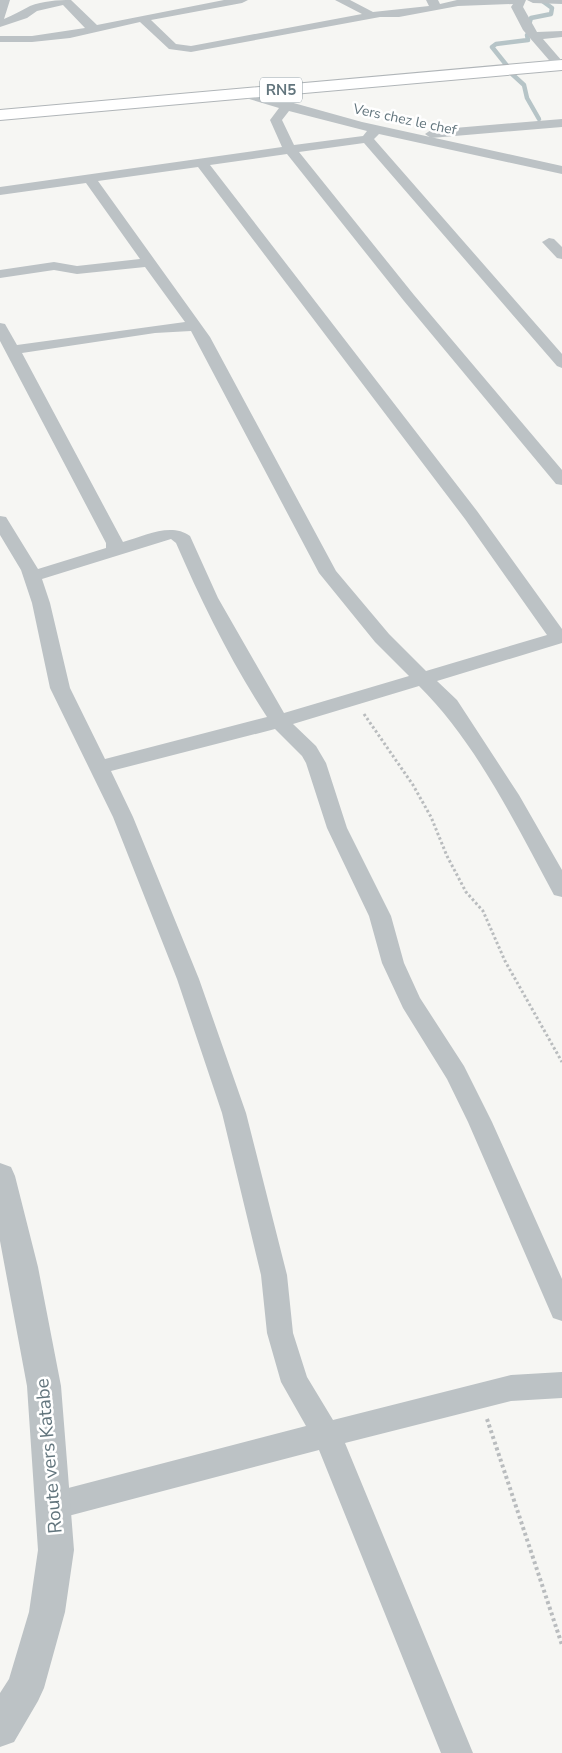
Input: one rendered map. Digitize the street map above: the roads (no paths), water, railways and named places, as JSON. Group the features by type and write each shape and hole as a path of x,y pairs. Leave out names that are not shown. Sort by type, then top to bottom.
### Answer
{"highway":[{"name":"RN5","path":"0,115 560,65"}],"street":[{"path":"0,17 4,0"},
{"path":"0,24 24,16 33,9 65,0 87,24 95,29"},
{"path":"180,0 188,10"},
{"path":"0,40 51,38 143,18 242,0"},
{"path":"341,0 362,9 371,16"},
{"path":"143,18 173,47 180,50 433,5 520,0"},
{"path":"520,0 516,7 527,28 560,65"},
{"path":"534,0 562,1"},
{"path":"535,36 562,34"},
{"name":"Vers chez le chef","path":"243,93 371,134 416,137 562,170"},
{"path":"286,107 276,120 290,148 404,290 562,480"},
{"path":"416,137 436,133 562,122"},
{"path":"0,191 88,177 202,163 371,134 562,364"},
{"path":"100,767 280,721 561,638 471,515 202,163"},
{"path":"88,177 193,326 203,337 328,573 382,638 426,679 450,705 509,795 562,889"},
{"path":"549,242 562,255"},
{"path":"0,274 54,266 77,270 149,262"},
{"path":"14,350 155,329 193,326"},
{"path":"0,327 93,498 115,544 115,550"},
{"path":"0,521 32,576 41,603 60,688 123,817 188,979 234,1113 260,1212 274,1275 280,1333 299,1391 327,1435 409,1629 457,1753"},
{"path":"32,576 107,555 115,550 171,534 179,536 184,540 209,598 237,651 280,721 309,751 316,763 337,828 380,916 393,963 407,994 456,1073 480,1122 562,1309"},
{"name":"Route vers Katabe","path":"0,1176 22,1267 44,1386 56,1550 47,1612 25,1688 0,1728"},
{"path":"53,1506 479,1395 511,1388 562,1385"}],"waterway":[{"path":"508,67 492,47 496,44 528,40 527,35 532,30 529,25 531,18 551,14 552,8 541,0"},
{"path":"512,74 524,85 527,98 539,119"}]}
